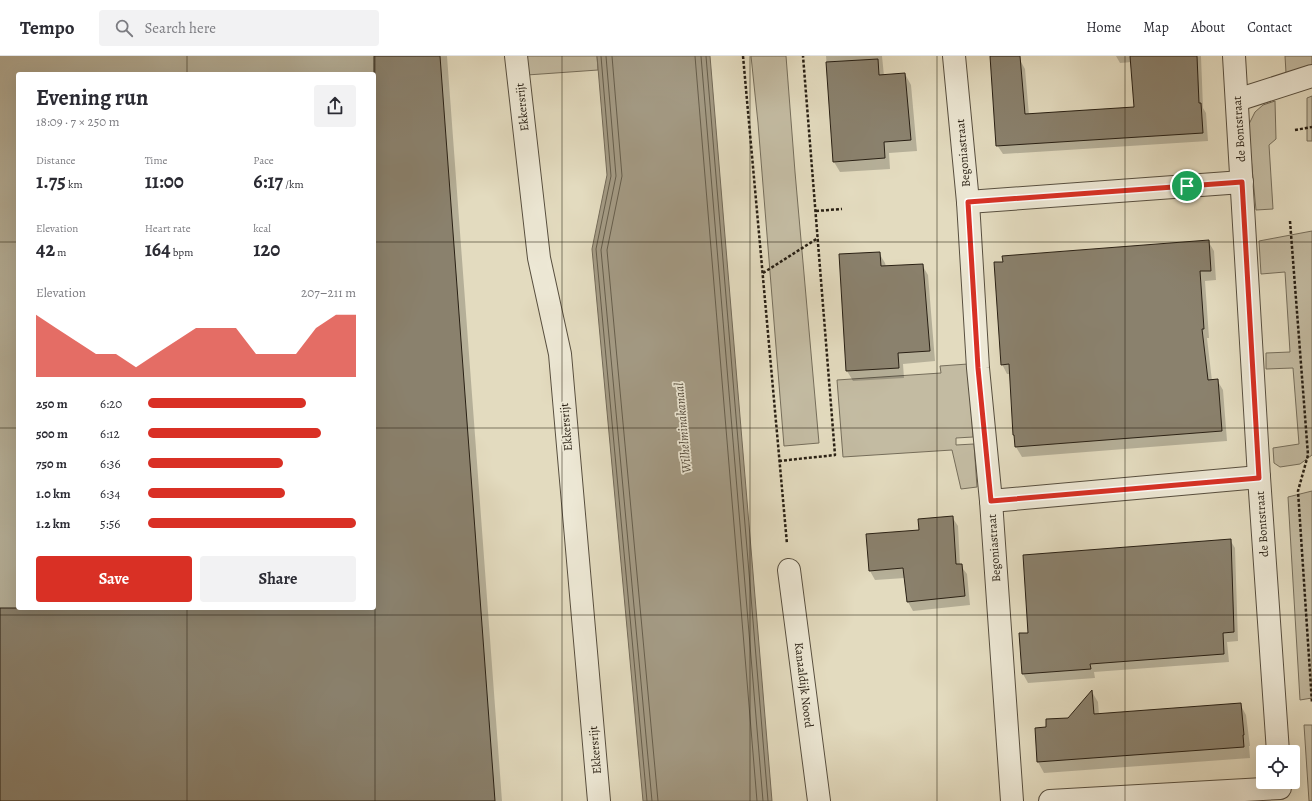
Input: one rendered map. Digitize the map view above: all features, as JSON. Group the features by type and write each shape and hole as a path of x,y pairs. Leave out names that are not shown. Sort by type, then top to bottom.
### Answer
{"street":[{"name":"Ekkersrijt","path":"516,56 539,258 560,354 599,801"},
{"name":"Begoniastraat","path":"954,56 968,202 978,368 991,501 1012,801"},
{"name":"de Bontstraat","path":"1234,56 1259,478 1278,745"},
{"path":"1237,100 1312,76"},
{"path":"968,202 1242,182"},
{"path":"991,501 1259,478"},
{"name":"Kanaaldijk Noord","path":"790,570 819,801"},
{"path":"1050,801 1280,790"}],"path":[{"path":"743,56 790,570"},
{"path":"779,461 835,455 803,56"},
{"path":"1295,130 1312,127"},
{"path":"816,211 842,209"},
{"path":"1290,221 1308,455 1298,491 1312,703"},
{"path":"762,273 818,238"}],"shaded area":[{"path":"525,56 597,56 598,70 527,75"},
{"path":"751,56 786,56 819,443 784,446 758,123"},
{"path":"1285,56 1312,56 1312,65 1286,73"},
{"path":"1312,96 1312,141 1307,141 1307,98"},
{"path":"1275,101 1276,139 1269,145 1273,209 1256,210 1248,126 1255,112 1263,105"},
{"path":"1312,231 1312,455 1300,464 1280,467 1274,463 1273,448 1299,444 1293,368 1266,369 1266,353 1290,352 1285,272 1261,274 1259,241"},
{"path":"968,364 973,437 956,438 956,445 974,444 977,487 961,489 952,450 843,457 837,380 941,373 940,366"},
{"path":"1312,491 1312,698 1300,700 1288,497"},
{"path":"1304,725 1312,725 1312,801 1309,801"}],"water":[{"name":"Wilhelminakanaal","path":"597,56 710,56 772,801 643,801 592,249 607,175"}],"building":[{"path":"374,56 440,56 495,801 0,801 0,608 16,608 16,610 376,610 376,72 374,72"},
{"path":"990,56 1020,56 1025,114 1134,107 1130,56 1197,56 1199,103 1201,103 1203,133 996,146"},
{"path":"878,59 879,75 905,73 911,140 884,142 885,158 833,162 826,62"},
{"path":"1209,240 1211,271 1200,271 1204,329 1202,329 1208,380 1218,379 1222,431 1015,447 1009,364 1001,365 994,262 1003,262 1002,256"},
{"path":"880,252 881,266 923,264 930,351 898,353 899,368 846,371 839,254"},
{"path":"953,516 956,564 962,564 965,596 907,602 903,568 869,571 866,534 919,530 918,519"},
{"path":"1231,539 1234,632 1223,633 1224,654 1090,664 1091,669 1022,674 1019,633 1028,633 1023,555"},
{"path":"1092,690 1094,714 1241,703 1244,747 1037,762 1035,728 1046,727 1046,719 1068,718"}],"route":[{"path":"1242,182 1259,478 991,501 978,368 968,202 1187,186 1242,182"}]}
